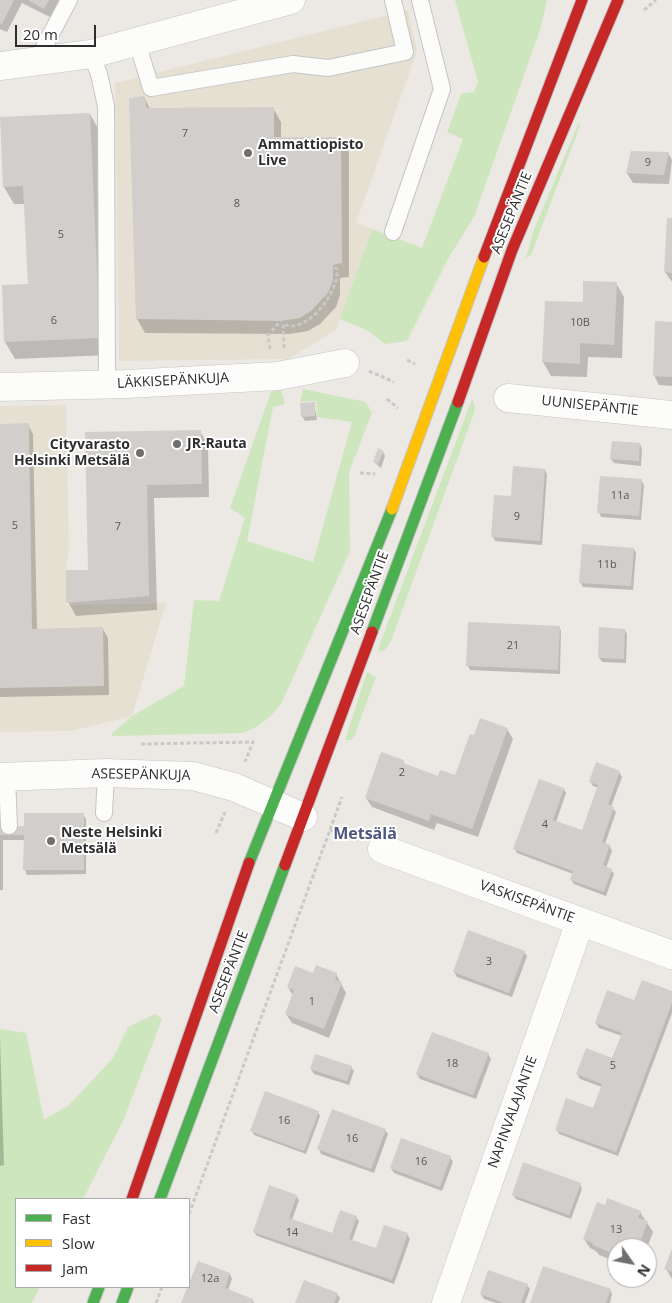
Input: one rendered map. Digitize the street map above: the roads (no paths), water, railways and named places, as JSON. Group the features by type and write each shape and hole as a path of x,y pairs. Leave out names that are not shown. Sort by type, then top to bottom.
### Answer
{"main road":[{"name":"ASESEPÄNTIE","path":"132,1198 152,1146 228,919 271,804 386,525 447,354 582,0"},
{"name":"ASESEPÄNTIE","path":"160,1198 464,386 512,250 618,0"},
{"path":"93,1303 99,1288"},
{"path":"122,1303 128,1288"}],"street":[{"path":"0,66 91,54 282,1"},
{"name":"LÄKKISEPÄNKUJA","path":"0,387 107,385 278,376 345,363"},
{"name":"UUNISEPÄNTIE","path":"508,398 672,415"},
{"name":"ASESEPÄNKUJA","path":"4,777 106,773 193,776 234,787 303,818"},
{"name":"VASKISEPÄNTIE","path":"382,849 672,955"},
{"name":"NAPINVALAJANTIE","path":"446,1303 580,922"}],"lane":[{"path":"36,62 69,0"},
{"path":"137,42 151,88 293,64 328,68 405,52 393,0"},
{"path":"393,232 442,89 420,0"},
{"path":"91,54 99,74 106,106 107,385"},
{"path":"104,813 106,773"},
{"path":"4,777 9,826"}],"place":[{"name":"Ammattiopisto Live","path":"248,153"},
{"name":"JR-Rauta","path":"177,444"},
{"name":"Cityvarasto Helsinki Metsälä","path":"140,453"},
{"name":"Neste Helsinki Metsälä","path":"51,841"}],"district":[{"name":"Metsälä","path":"365,834"}]}
